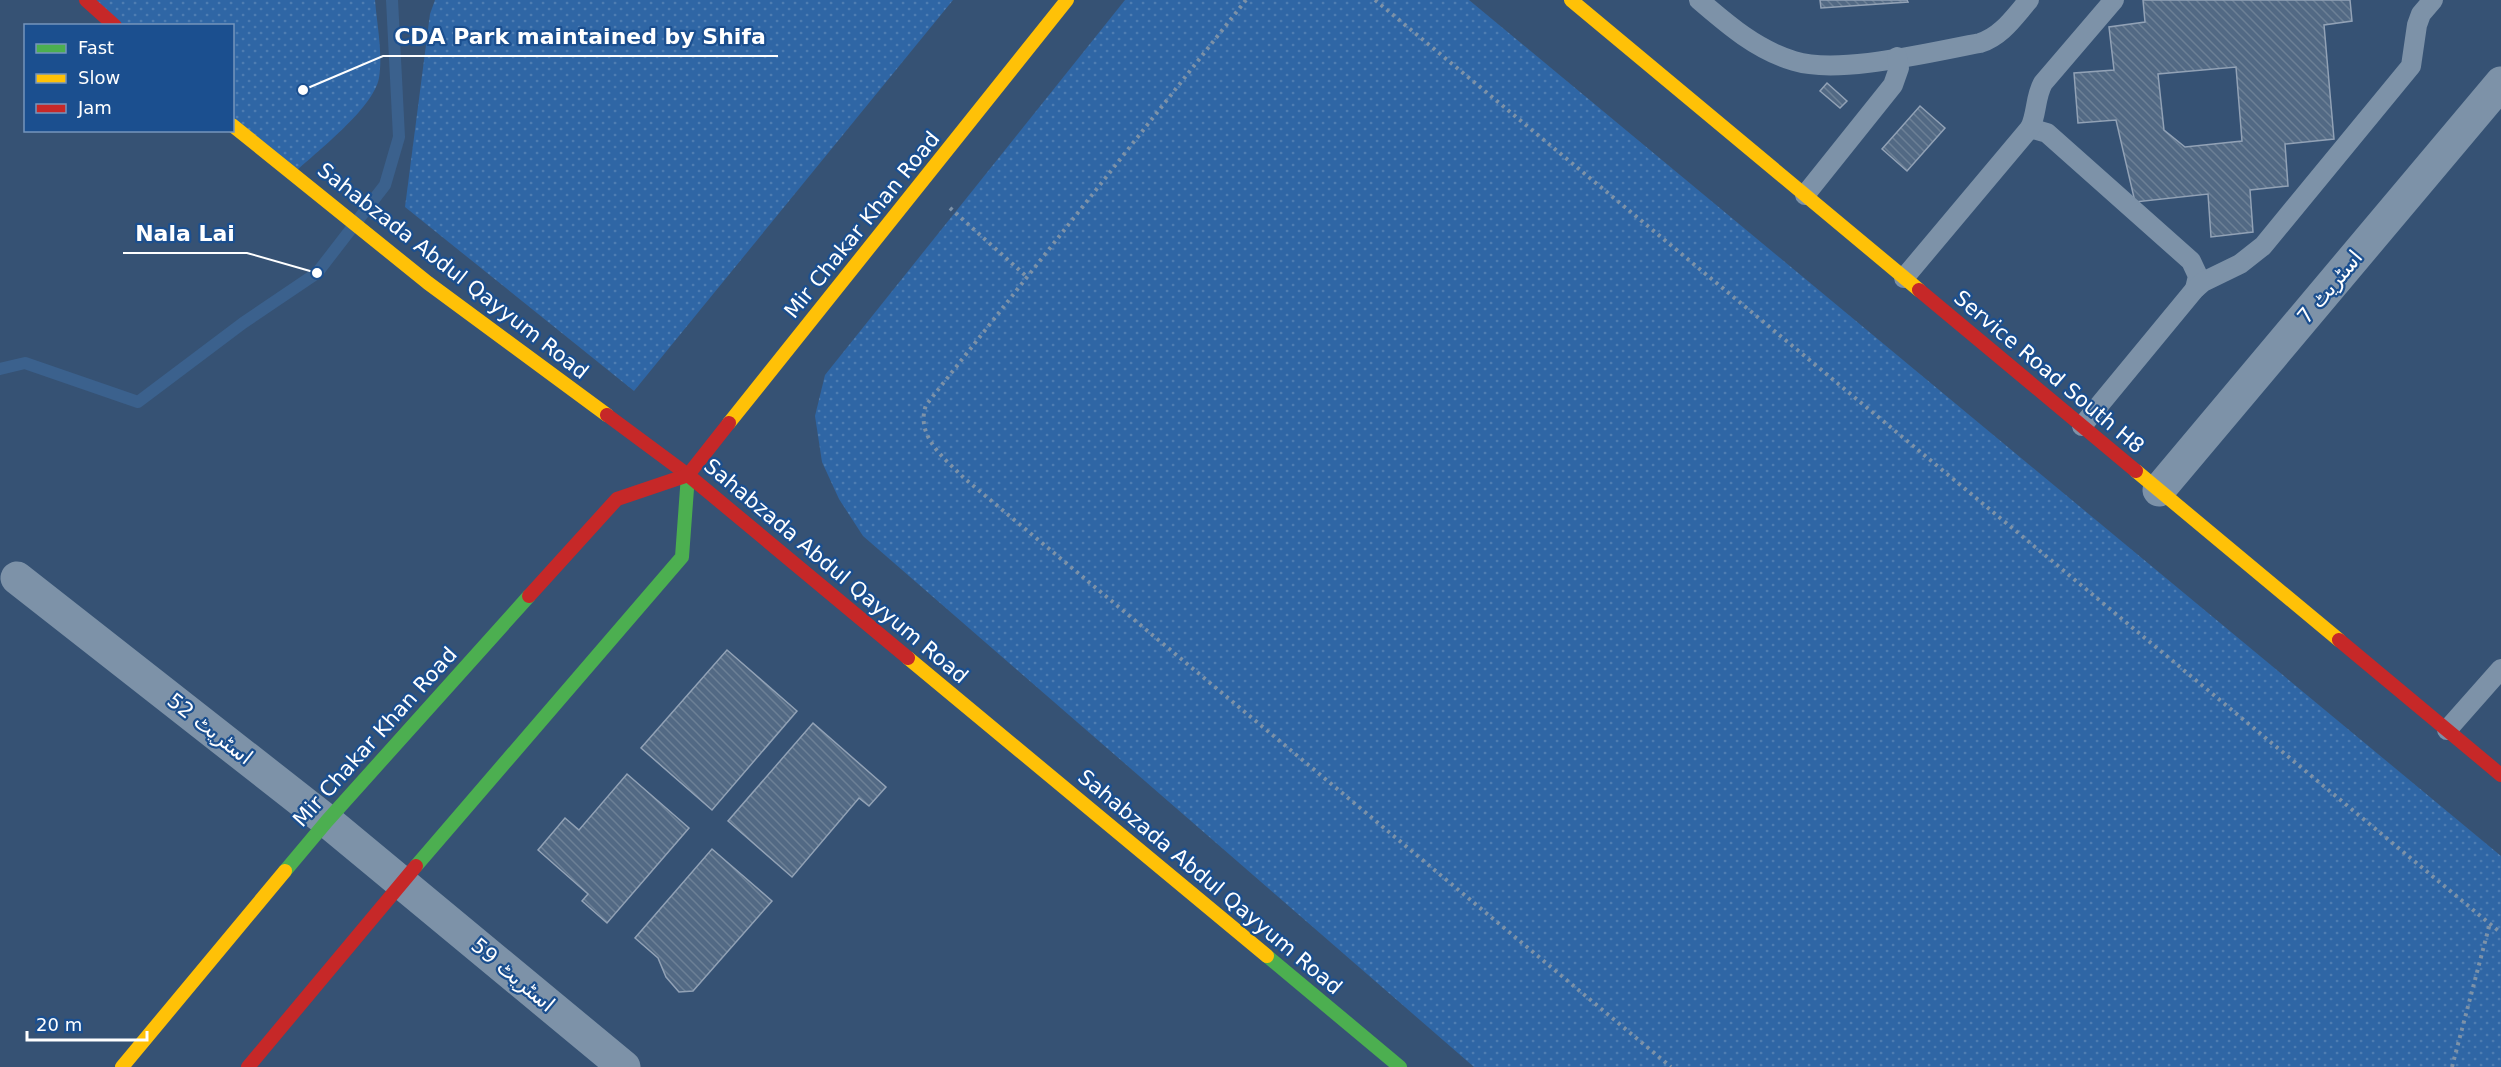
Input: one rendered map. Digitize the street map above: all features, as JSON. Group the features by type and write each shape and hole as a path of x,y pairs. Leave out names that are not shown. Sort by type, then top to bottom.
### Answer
{"street":[{"path":"86,0 113,24"},
{"name":"Mir Chakar Khan Road","path":"122,1067 327,821 617,499 688,475 1067,0"},
{"name":"Service Road South H8","path":"1571,0 2501,775"},
{"name":"اسٹریٹ 7","path":"2158,490 2501,83"},
{"name":"Sahabzada Abdul Qayyum Road","path":"234,126 428,283 688,475 1400,1067"},
{"path":"248,1067 401,883 682,557 688,475"},
{"name":"اسٹریٹ 52","path":"17,578 327,821 401,883"},
{"name":"اسٹریٹ 59","path":"401,883 624,1067"}],"lane":[{"path":"1699,0 1737,32 1770,52 1796,62 1820,66 1897,57 1991,40 2002,32 2029,0"},
{"path":"1904,278 2030,128 2043,83 2114,0"},
{"path":"2082,426 2195,289 2203,282 2240,264 2263,246 2411,66 2421,14 2433,0"},
{"path":"1805,195 1893,85 1899,68 1897,57"},
{"path":"2030,128 2047,133 2191,261 2198,276 2195,289"},
{"path":"2447,730 2501,669"}],"path":[{"path":"1246,0 926,405 923,414 924,427 930,442 964,478 1671,1067"},
{"path":"1375,0 2501,933"},
{"path":"923,183 1027,277"},
{"path":"2452,1067 2490,923"}],"shaded area":[{"path":"88,0 375,0 380,49 379,78 375,90 355,116 293,174 234,123 234,24 117,24"},
{"path":"435,0 953,0 634,391 405,207 430,14"},
{"path":"1125,0 1469,0 2501,856 2501,1067 1474,1067 863,536 839,499 822,462 815,416 825,375"}],"building":[{"path":"1820,0 1907,0 1908,2 1821,8"},
{"path":"2143,0 2350,0 2352,21 2324,25 2334,139 2285,144 2288,186 2250,190 2253,232 2211,237 2208,194 2135,202 2116,120 2078,123 2074,73 2114,70 2109,27 2145,22","holes":["2236,67 2242,141 2185,147 2164,130 2158,74"]},
{"path":"1827,83 1847,101 1840,108 1820,91"},
{"path":"1920,106 1945,128 1907,171 1882,149"},
{"path":"727,650 797,711 712,810 641,748"},
{"path":"813,723 886,787 869,806 859,798 792,877 728,821"},
{"path":"627,774 689,828 607,923 582,901 588,894 538,850 565,818 579,830"},
{"path":"712,849 772,901 693,991 679,992 666,977 658,958 635,938"}],"waterway":[{"path":"0,369 25,363 138,402 243,323 317,273 385,185 399,137 392,0"}],"traffic: fast":[{"path":"416,866 682,557 688,475"},
{"path":"285,871 529,596"},
{"path":"1267,956 1400,1067"}],"traffic: slow":[{"path":"729,423 1067,0"},
{"path":"1571,0 1919,290"},
{"path":"234,127 428,283 607,415"},
{"path":"2136,471 2339,640"},
{"path":"908,658 1267,956"},
{"path":"122,1067 285,871"}],"traffic: jam":[{"path":"86,0 113,24"},
{"path":"1919,290 2136,471"},
{"path":"607,415 688,475 908,658"},
{"path":"529,596 617,499 688,475 729,423"},
{"path":"2339,640 2501,775"},
{"path":"248,1067 416,866"}],"place":[{"name":"CDA Park maintained by Shifa","path":"303,90"},
{"name":"Nala Lai","path":"317,273"}]}
